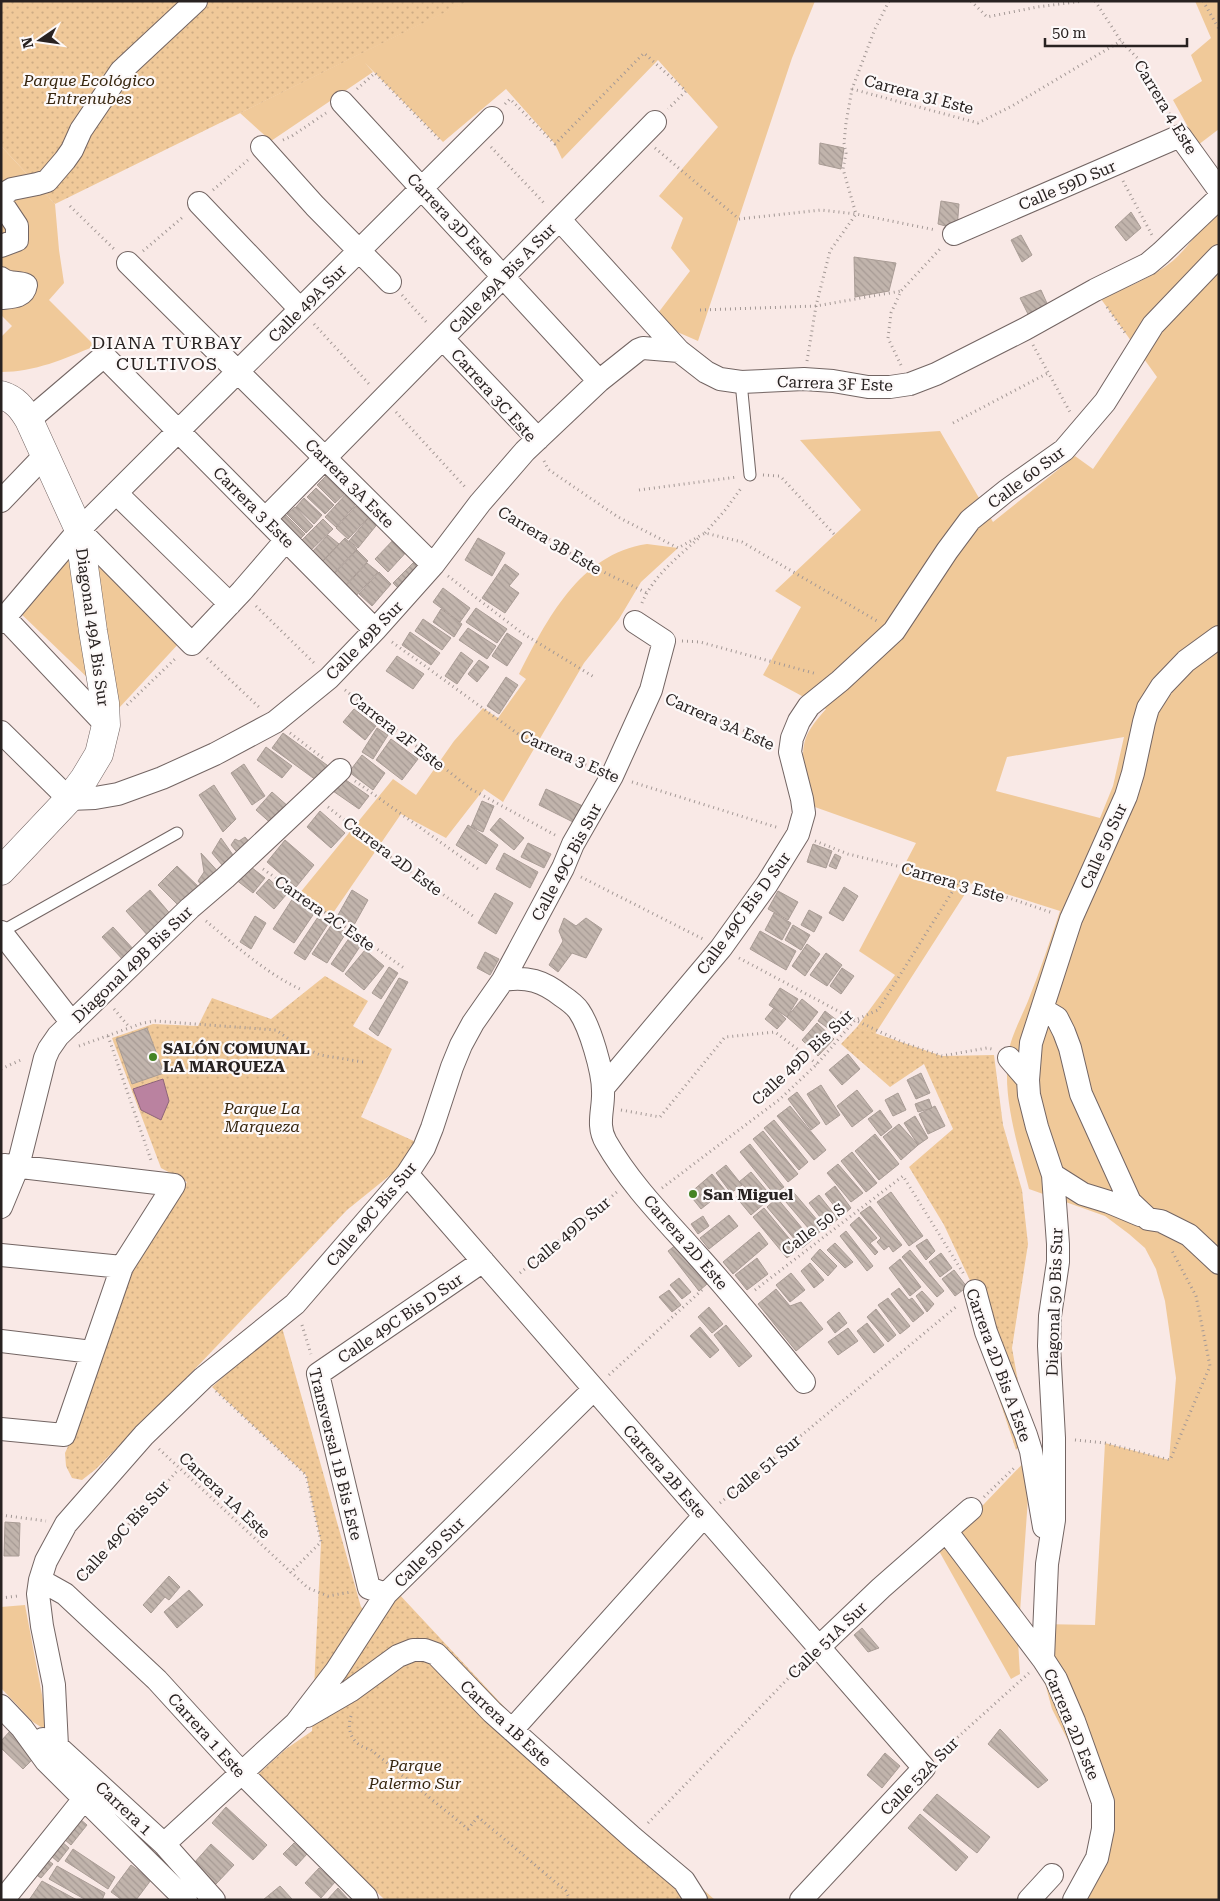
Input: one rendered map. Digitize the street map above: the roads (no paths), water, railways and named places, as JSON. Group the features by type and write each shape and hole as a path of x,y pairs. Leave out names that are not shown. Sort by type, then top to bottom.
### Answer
{"street":[{"path":"1,246 17,240 18,232 17,226 3,205 2,198 4,194 12,189 47,181 72,150 81,130 121,71 196,1"},
{"name":"Carrera 3D Este","path":"342,102 599,381"},
{"name":"Calle 49A Bis A Sur","path":"266,519 655,122"},
{"name":"Calle 49A Sur","path":"3,620 79,530 484,125"},
{"name":"Calle 59D Sur","path":"954,234 1180,136"},
{"name":"Carrera 4 Este","path":"1180,136 1219,190"},
{"path":"262,147 390,282"},
{"name":"Carrera 3F Este","path":"560,220 679,351 706,372 720,379 741,382 804,379 868,387 890,387 910,384 936,374 1148,264 1219,198"},
{"path":"199,202 300,309"},
{"name":"Calle 60 Sur","path":"894,631 947,550 970,520 1006,491 1064,450 1105,402 1153,326 1219,256"},
{"name":"Carrera 3A Este","path":"128,263 433,565"},
{"path":"1,278 7,282 26,285 22,294 1,298"},
{"name":"Carrera 3C Este","path":"443,339 538,439"},
{"name":"Calle 49B Sur","path":"69,799 94,798 118,794 162,778 216,754 275,722 329,678 375,630 433,565 480,503 525,451 599,381 643,348 679,351"},
{"name":"Carrera 3 Este","path":"29,420 104,356 375,630"},
{"path":"1,395 14,400 22,408 29,420 79,530 192,644 236,598 286,540"},
{"path":"1,501 46,454"},
{"path":"116,493 236,598"},
{"name":"Diagonal 49A Bis Sur","path":"69,799 99,754 106,725 106,703 93,631 79,530"},
{"path":"3,620 106,725"},
{"name":"Calle 49C Bis Sur","path":"51,1753 54,1685 38,1594 46,1561 66,1524 144,1435 203,1378 295,1304 407,1174 424,1148 461,1045 473,1023 503,980 563,868 573,844 612,776 651,690 664,641 635,622"},
{"name":"Calle 49C Bis D Sur","path":"603,1097 721,948 767,884 798,834 804,813 790,752 792,738 799,720 809,706 840,681 894,631"},
{"name":"Calle 50 Sur","path":"1028,1080 1031,1043 1071,919 1126,796 1144,722 1154,696 1186,661 1219,637"},
{"path":"1,732 69,799 3,864"},
{"name":"Diagonal 49B Bis Sur","path":"1,1207 10,1166 45,1058 58,1036 190,908 247,858 340,770"},
{"path":"1,932 72,1023"},
{"name":"Carrera 2D Este","path":"503,980 519,977 550,986 579,1010 590,1034 603,1097 600,1120 601,1132 632,1180 739,1302 804,1382"},
{"path":"1042,1009 1057,1018 1070,1048 1081,1094 1130,1202 1148,1219"},
{"path":"1009,1058 1028,1080"},
{"name":"Diagonal 50 Bis Sur","path":"1028,1080 1029,1095 1037,1127 1053,1175 1058,1244 1057,1271 1050,1316 1049,1346 1054,1438 1054,1520 1048,1551"},
{"path":"1,1429 64,1436 122,1267 166,1184 10,1166"},
{"name":"Carrera 2B Este","path":"407,1174 924,1768"},
{"path":"1053,1175 1083,1194 1109,1202 1148,1219 1161,1221 1190,1235 1219,1263"},
{"path":"1,1255 122,1267"},
{"name":"Calle 49C Bis D Sur","path":"318,1374 482,1262"},
{"name":"Carrera 2D Bis A Este","path":"975,1291 986,1332 1031,1451 1048,1551"},
{"path":"1,1341 92,1352"},
{"name":"Transversal 1B Bis Este","path":"318,1374 378,1591"},
{"name":"Calle 50 Sur","path":"164,1844 296,1723 336,1671 378,1591 594,1389"},
{"name":"Calle 51A Sur","path":"818,1648 881,1588 971,1509"},
{"path":"512,1730 704,1516"},
{"name":"Carrera 2D Este","path":"946,1532 1044,1659 1056,1679 1095,1777 1103,1802 1103,1829 1097,1858 1074,1900"},
{"path":"1044,1659 1044,1605 1048,1551"},
{"name":"Carrera 1 Este","path":"40,1580 65,1594 157,1680 241,1772 367,1900"},
{"name":"Carrera 1B Este","path":"296,1723 350,1691 398,1656 413,1650 425,1650 436,1654 492,1712 684,1881 696,1900"},
{"name":"Carrera 1","path":"1,1706 22,1728 51,1753 164,1844 214,1900"},
{"name":"Carrera 1","path":"51,1753 84,1799 186,1900"},
{"name":"Calle 52A Sur","path":"801,1900 924,1768"},
{"path":"3,1900 84,1799"},
{"path":"1029,1900 1052,1875"}],"lane":[{"path":"741,382 750,475"},
{"path":"1,932 177,833"}],"place":[{"name":"SALÓN COMUNAL LA MARQUEZA","path":"153,1057"},
{"name":"San Miguel","path":"693,1194"}],"district":[{"name":"DIANA TURBAY CULTIVOS","path":"167,353"}],"park label":[{"name":"Parque Ecológico Entrenubes","path":"89,89"},
{"name":"Parque La Marqueza","path":"262,1117"},
{"name":"Parque Palermo Sur","path":"415,1774"}]}
